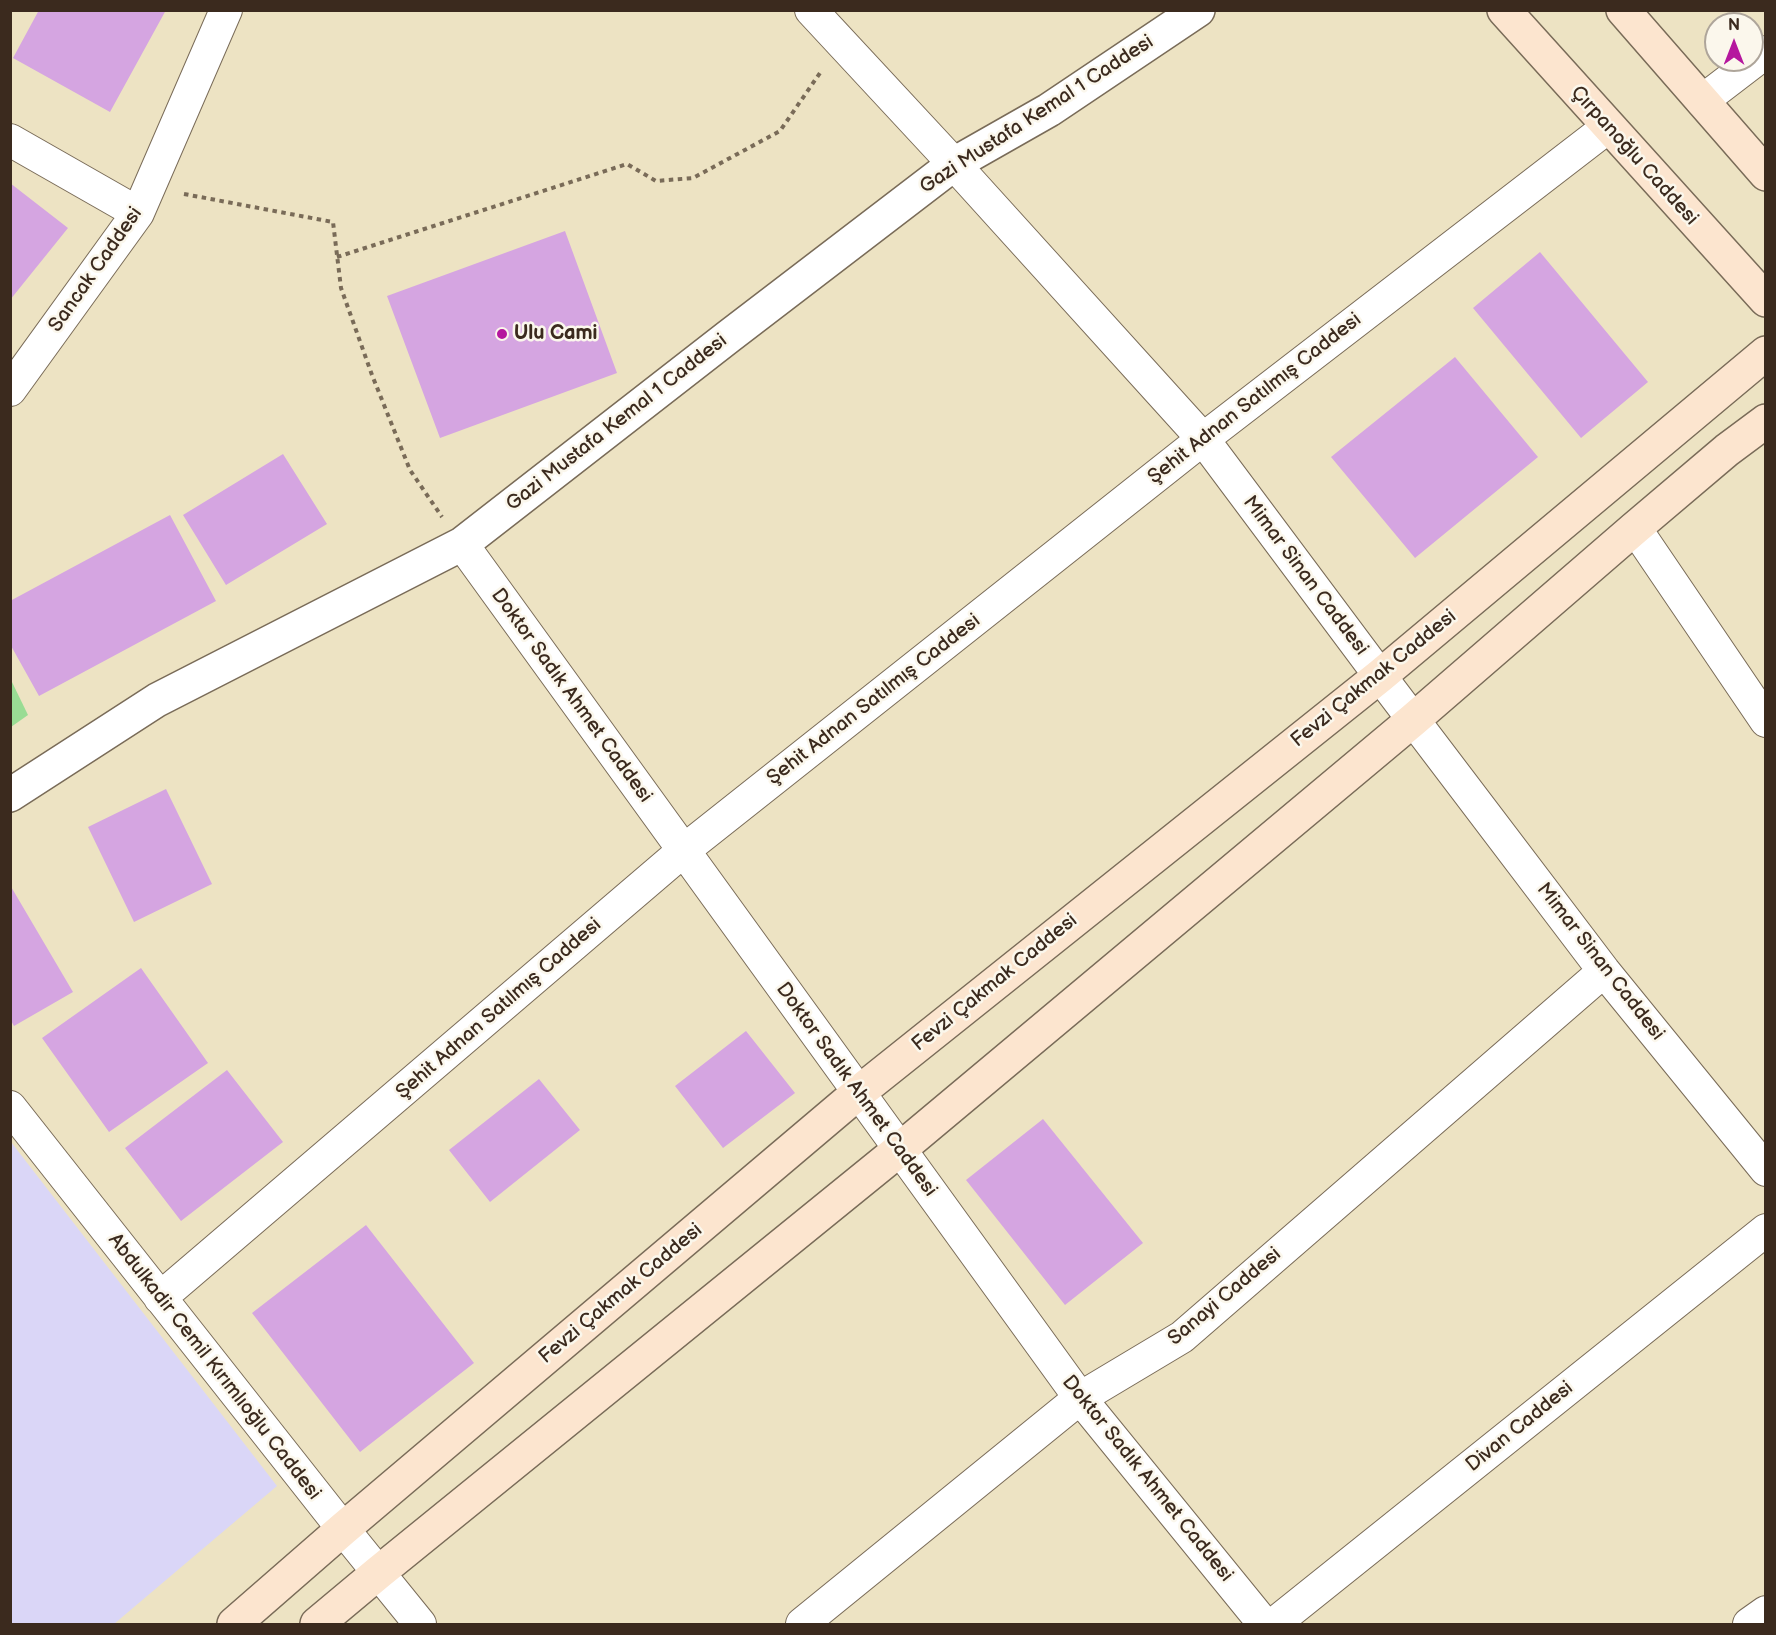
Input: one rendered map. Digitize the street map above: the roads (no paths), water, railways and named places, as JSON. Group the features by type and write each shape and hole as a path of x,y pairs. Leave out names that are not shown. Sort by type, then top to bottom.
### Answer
{"main road":[{"name":"Çırpanoğlu Caddesi","path":"1504,10 1766,300"},
{"path":"1623,10 1766,174"},
{"name":"Fevzi Çakmak Caddesi","path":"234,1624 858,1093 1380,676 1766,353"},
{"path":"317,1624 899,1150 1413,720 1727,450 1766,420"}],"street":[{"name":"Sancak Caddesi","path":"10,390 144,200 226,10"},
{"name":"Mimar Sinan Caddesi","path":"811,10 1203,439 1604,970 1766,1170"},
{"name":"Gazi Mustafa Kemal 1 Caddesi","path":"10,795 157,700 462,544 954,164 1048,111 1198,10"},
{"path":"1702,101 1766,52"},
{"name":"Şehit Adnan Satılmış Caddesi","path":"160,1298 683,851 1203,439 1608,127"},
{"path":"10,140 144,200"},
{"path":"1635,528 1766,721"},
{"name":"Doktor Sadık Ahmet Caddesi","path":"462,544 1080,1398 1264,1624"},
{"name":"Sanayi Caddesi","path":"802,1624 1080,1398 1182,1336 1604,970"},
{"name":"Abdulkadir Cemil Kırımlıoğlu Caddesi","path":"10,1107 420,1624"},
{"name":"Divan Caddesi","path":"1274,1624 1766,1230"},
{"path":"1749,1624 1766,1612"}],"place":[{"name":"Ulu Cami","path":"502,334"}]}
